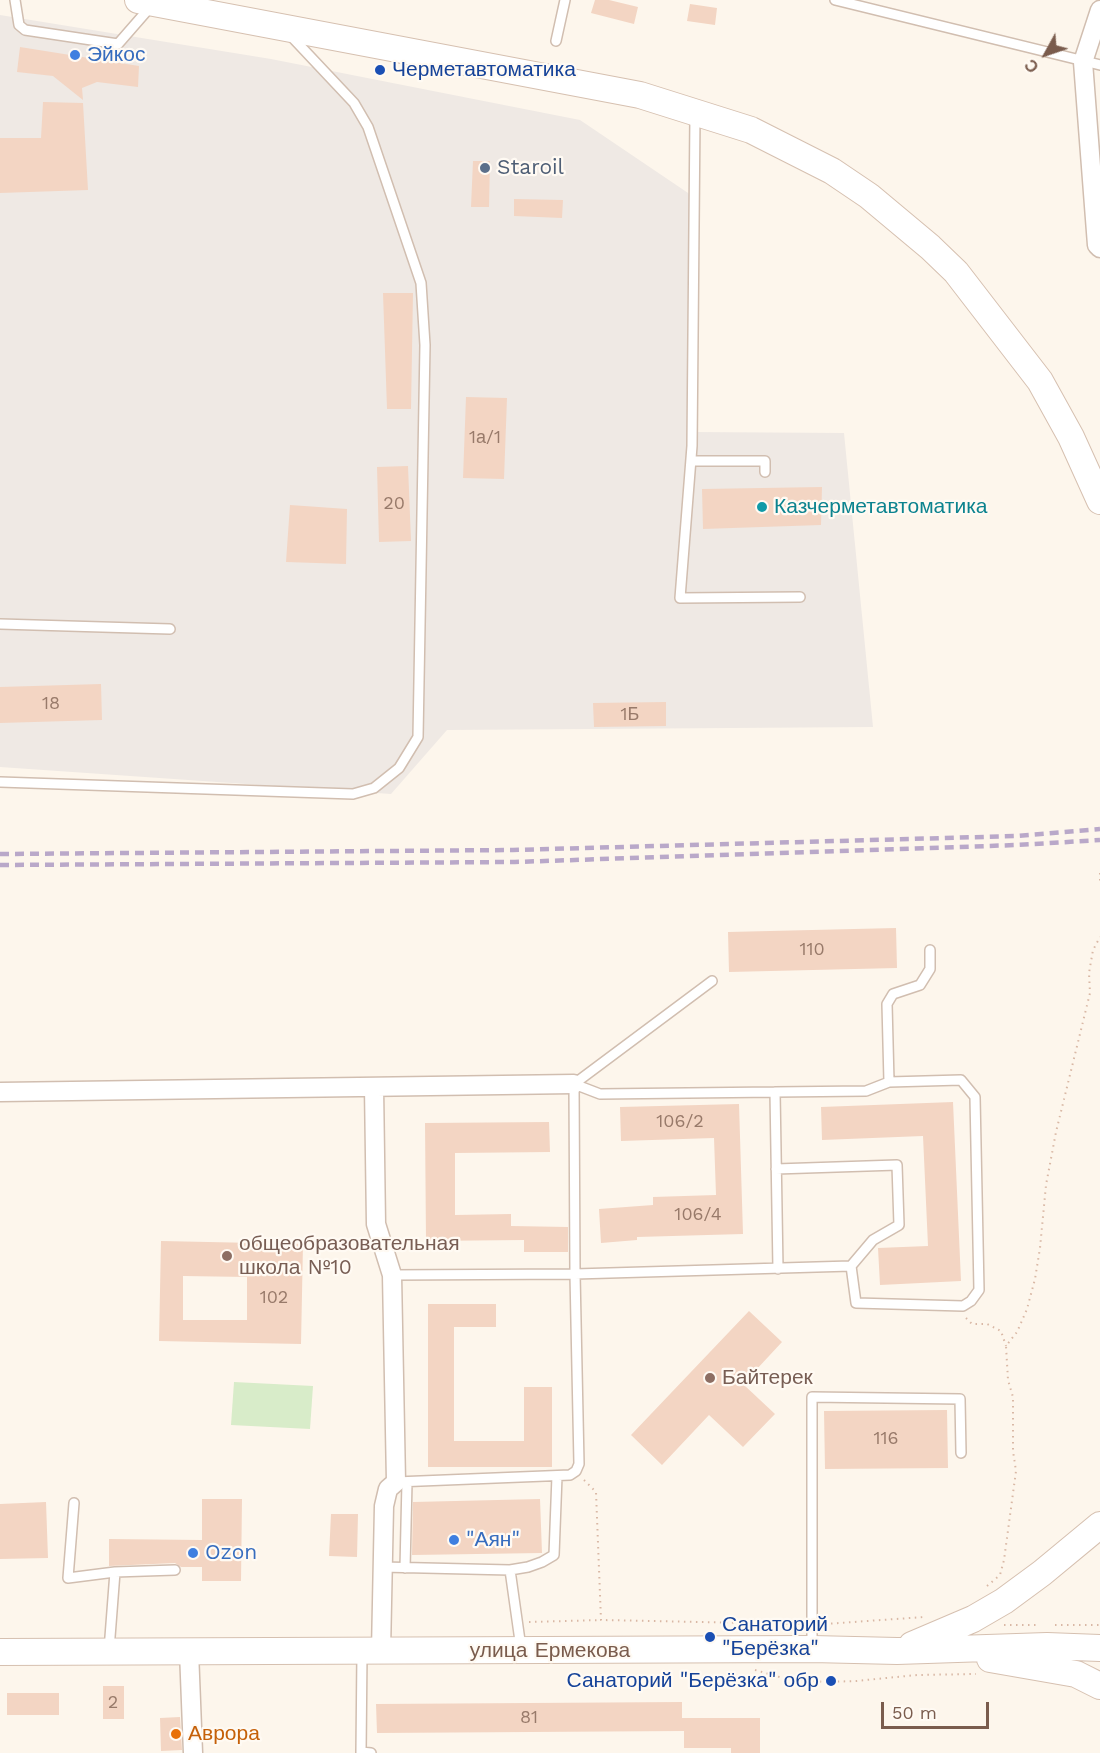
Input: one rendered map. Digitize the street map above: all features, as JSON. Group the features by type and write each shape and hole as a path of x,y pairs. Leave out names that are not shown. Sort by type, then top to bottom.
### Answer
{"main road":[{"path":"146,1 640,95 751,130 832,171 869,196 956,272 1040,381 1071,437 1100,501"},
{"path":"897,1651 973,1618 1004,1601 1100,1525"},
{"name":"улица Ермекова","path":"0,1652 755,1650 812,1637 897,1651 1047,1646 1100,1648"},
{"path":"897,1651 996,1660 1076,1674 1100,1686"}],"street":[{"path":"1100,10 1091,63 1097,245 1100,248"},
{"path":"0,1092 574,1084"},
{"path":"372,1651 382,1568 384,1506 388,1489 401,1482 392,1275 376,1224 374,1087"},
{"path":"189,1652 194,1753"}],"lane":[{"path":"15,0 19,25 25,30 118,44 146,1"},
{"path":"556,41 565,0"},
{"path":"834,0 1091,63"},
{"path":"0,782 353,794 374,788 399,768 418,737 425,345 421,283 368,127 354,103 282,27"},
{"path":"696,113 691,461 680,598 800,597"},
{"path":"691,461 765,460 765,472"},
{"path":"0,624 170,629"},
{"path":"889,1082 888,1004 893,993 920,985 930,969 930,950"},
{"path":"574,1084 712,981"},
{"path":"574,1084 600,1094 866,1090 889,1082 961,1080 975,1097 980,1290 971,1301 963,1306 856,1304 851,1266"},
{"path":"405,1568 401,1482 570,1475 576,1472 579,1464 574,1084"},
{"path":"775,1092 778,1269"},
{"path":"392,1275 575,1274 851,1266 873,1240 899,1225 897,1165 776,1169"},
{"path":"812,1637 812,1397 960,1399 961,1453"},
{"path":"382,1568 510,1570 542,1562 554,1555 557,1476"},
{"path":"74,1503 68,1578 115,1572 175,1570"},
{"path":"510,1570 521,1651"},
{"path":"109,1652 115,1572"},
{"path":"364,1753 372,1651"}],"path":[{"path":"1100,873 1100,884"},
{"path":"1006,1346 1017,1332 1035,1279 1050,1164 1090,993 1089,973 1093,950 1100,938"},
{"path":"952,1306 972,1324 987,1324 1001,1331 1006,1346 1008,1380 1012,1397 1013,1451 1017,1471 1000,1575 984,1589"},
{"path":"576,1472 596,1492 601,1620"},
{"path":"518,1622 601,1620 754,1623 812,1637 927,1617"},
{"path":"973,1618 999,1625 1044,1625"},
{"path":"754,1623 755,1671 783,1678 825,1682 917,1675 981,1674"},
{"path":"1055,1625 1100,1625"}],"shaded area":[{"path":"0,15 271,59 580,120 694,197 693,432 844,433 873,727 447,730 391,794 0,767"}],"green space":[{"path":"234,1382 313,1386 310,1429 231,1425"}],"building":[{"path":"595,0 609,0 638,7 634,24 591,13"},
{"path":"690,4 717,8 715,25 687,21"},
{"path":"20,47 139,66 138,87 97,82 82,88 83,100 53,76 17,72"},
{"path":"43,102 83,103 88,190 0,193 0,138 41,138"},
{"path":"473,161 490,161 489,207 471,207"},
{"path":"514,199 563,200 562,218 514,216"},
{"path":"383,293 413,293 411,409 387,409"},
{"path":"466,397 507,398 504,479 463,478"},
{"path":"408,466 411,541 379,542 377,467"},
{"name":"Казчерметавтоматика","path":"822,487 821,525 703,529 702,489"},
{"path":"290,505 347,509 346,564 286,562"},
{"path":"101,684 102,720 0,723 0,687"},
{"path":"666,702 666,726 594,727 593,703"},
{"path":"896,928 897,968 729,972 728,932"},
{"path":"953,1102 961,1281 880,1285 878,1248 928,1246 923,1136 822,1140 821,1107"},
{"path":"739,1104 743,1234 637,1237 637,1240 601,1243 599,1209 653,1205 653,1197 716,1195 714,1138 621,1141 620,1107"},
{"path":"549,1122 550,1152 455,1153 455,1215 511,1214 511,1226 568,1227 568,1252 524,1252 524,1240 426,1241 425,1123"},
{"path":"161,1241 303,1244 301,1344 159,1341","holes":["183,1276 247,1277 247,1320 183,1320"]},
{"path":"428,1304 496,1304 496,1327 454,1327 454,1441 524,1441 524,1387 552,1387 552,1467 428,1467"},
{"path":"749,1311 782,1342 743,1384 775,1414 743,1447 709,1415 662,1465 631,1435"},
{"path":"947,1410 948,1468 825,1469 824,1411"},
{"path":"202,1499 242,1499 241,1581 202,1581 202,1567 181,1567 175,1563 109,1566 109,1539 202,1540"},
{"path":"540,1499 542,1553 412,1555 413,1502"},
{"path":"46,1502 48,1558 0,1559 0,1504"},
{"path":"331,1514 358,1514 357,1557 329,1556"},
{"path":"103,1686 124,1686 124,1719 103,1719"},
{"path":"7,1693 59,1693 59,1715 7,1715"},
{"path":"682,1702 682,1718 760,1718 760,1753 731,1753 731,1748 684,1748 684,1731 377,1733 376,1704"},
{"path":"180,1717 182,1750 161,1751 160,1718"}],"railway":[{"path":"0,854 513,850 1016,836 1100,829"},
{"path":"0,865 515,862 1017,845 1100,840"}],"place":[{"name":"Эйкос","path":"75,55"},
{"name":"Черметавтоматика","path":"380,70"},
{"name":"Staroil","path":"485,168"},
{"name":"Казчерметавтоматика","path":"762,507"},
{"name":"общеобразовательная школа №10","path":"227,1256"},
{"name":"Байтерек","path":"710,1378"},
{"name":"\"Аян\"","path":"454,1540"},
{"name":"Ozon","path":"193,1553"},
{"name":"Санаторий \"Берёзка\"","path":"710,1637"},
{"name":"Санаторий \"Берёзка\" обр","path":"831,1681"},
{"name":"Аврора","path":"176,1734"}]}
